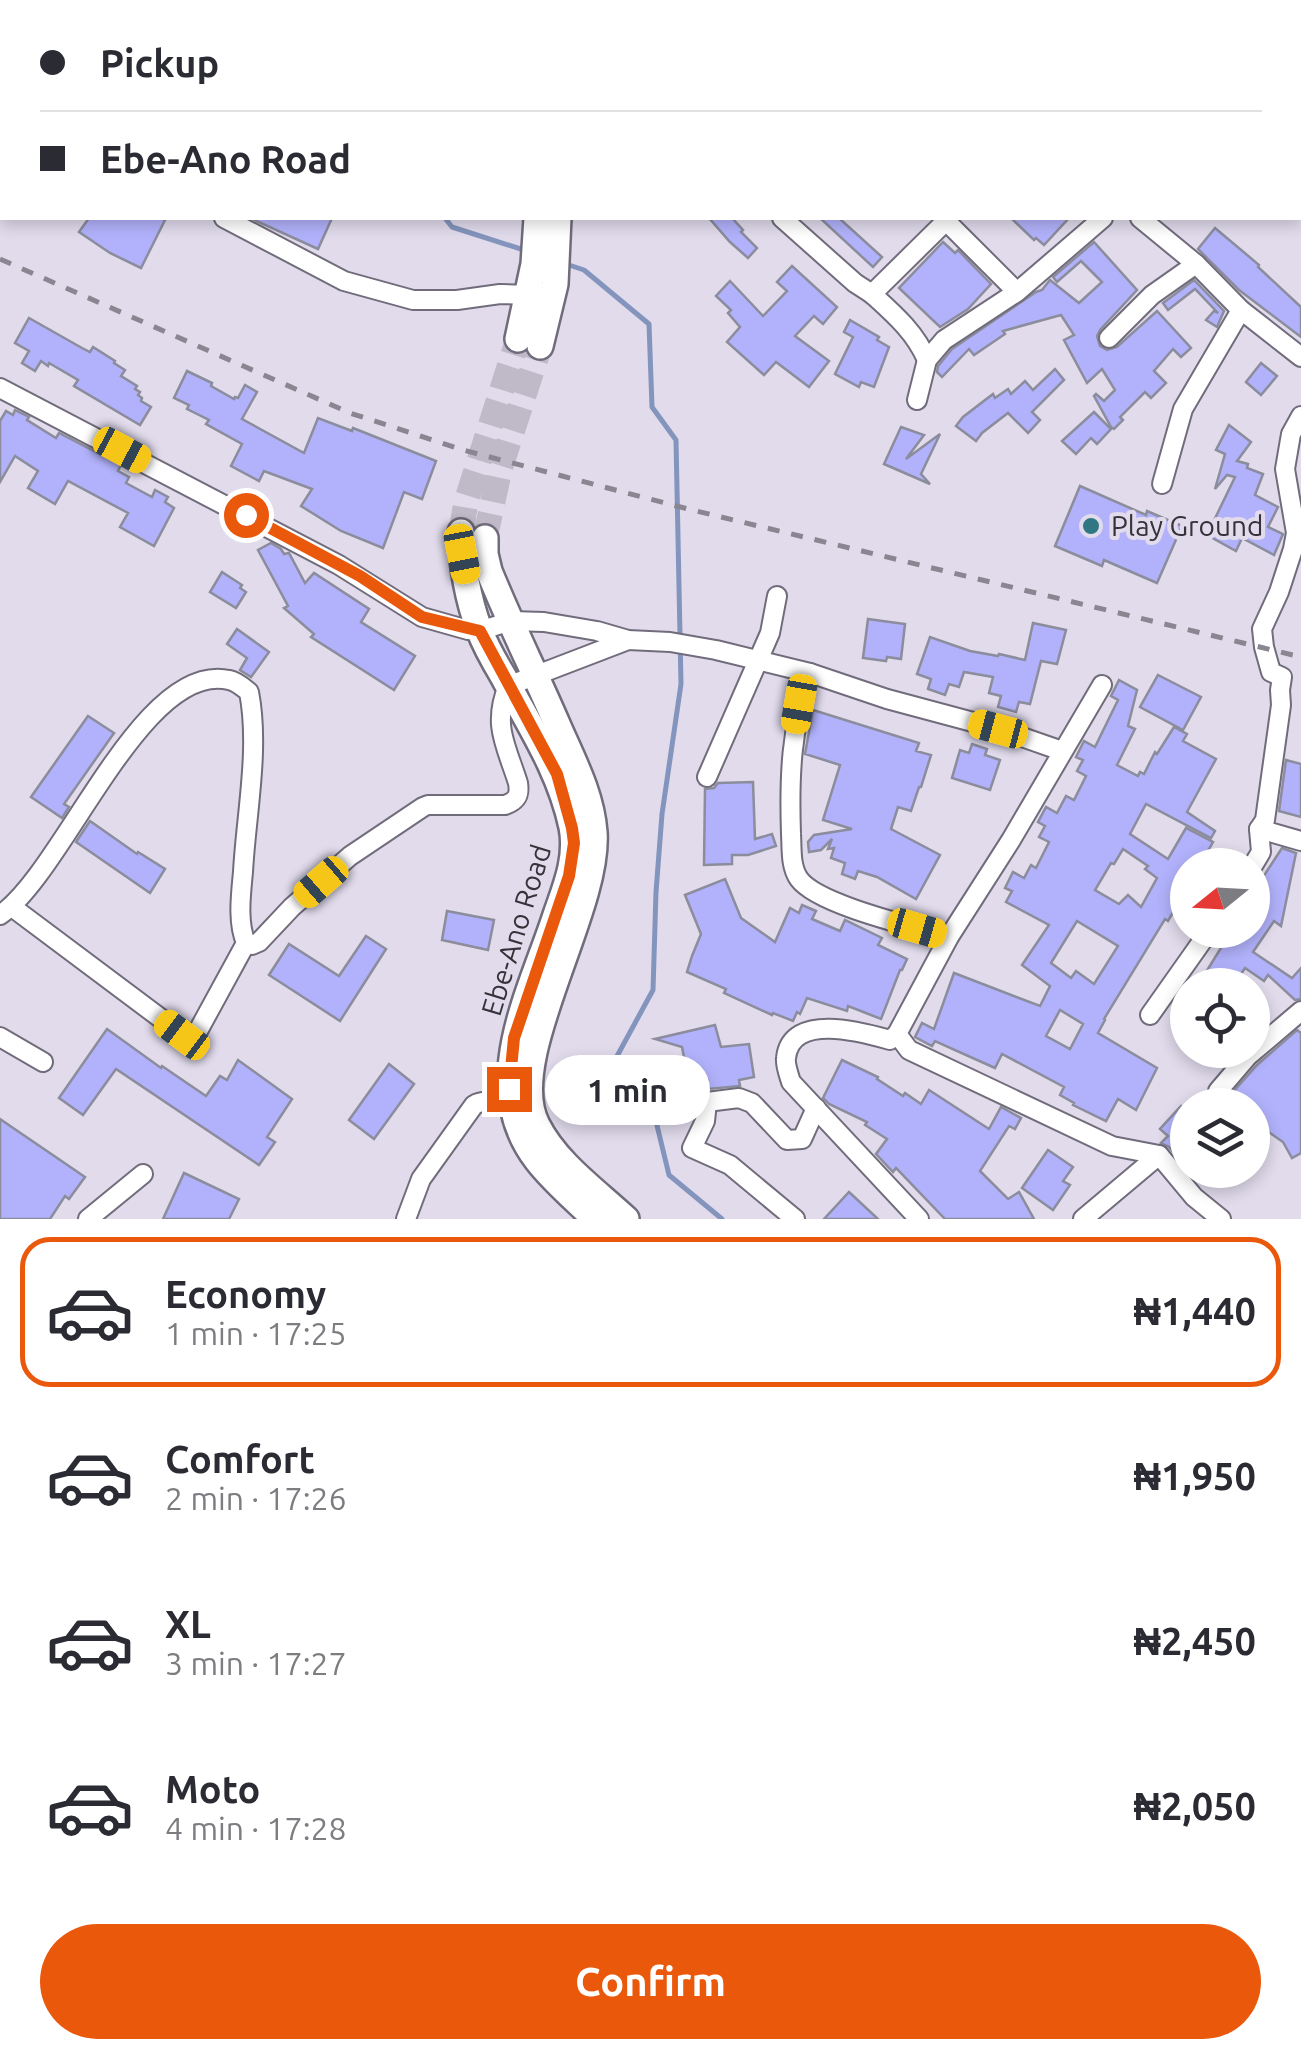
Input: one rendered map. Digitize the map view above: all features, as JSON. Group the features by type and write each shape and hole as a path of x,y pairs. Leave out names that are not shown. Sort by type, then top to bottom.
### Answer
{"main road":[{"path":"544,251 548,320 529,343 529,294 544,251 557,220"},
{"name":"Ebe-Ano Road","path":"595,1219 538,1161 518,1127 512,1107 509,1089 514,1038 569,876 574,843 557,774 480,631 462,554 473,535 485,554 590,803 593,864 536,1042 531,1106 535,1122 556,1152 626,1219"}],"street":[{"path":"228,220 344,282 413,300 529,294"},
{"path":"784,220 907,326 919,340 927,360"},
{"path":"872,294 945,220"},
{"path":"947,220 1016,292"},
{"path":"917,400 927,360 944,340 1016,292 1101,220"},
{"path":"1142,220 1196,264 1241,310 1301,356"},
{"path":"1109,338 1152,295 1196,264"},
{"path":"1162,484 1184,409 1241,310"},
{"path":"0,388 338,564 422,617 480,631 511,621 544,622 628,640 716,650 810,673 1062,751"},
{"path":"1261,848 1259,829 1266,820 1282,706 1282,676 1271,672 1262,629 1280,592 1296,533 1285,470 1291,434 1301,416"},
{"path":"708,777 770,633 778,596"},
{"path":"246,942 198,1031 186,1036 6,911 42,869 140,726 184,688 206,680 230,680 249,692 250,788 241,894 243,934 252,945 350,856 428,805 505,806 513,802 520,791 499,722 508,686 628,640"},
{"path":"810,673 799,704 791,752 792,858 798,878 820,895 949,937"},
{"path":"920,1219 790,1082 786,1060 791,1044 807,1030 826,1028 890,1040 896,1034 949,937 1012,840 1102,684"},
{"path":"1259,829 1301,841"},
{"path":"1150,1015 1197,948"},
{"path":"1221,1088 1248,1056 1301,1011"},
{"path":"896,1034 910,1050 1112,1146 1158,1155 1194,1198 1220,1219"},
{"path":"0,1037 44,1062"},
{"path":"796,1219 730,1165 692,1148 705,1121 707,1102 739,1098 752,1103 788,1140 802,1139 816,1108"},
{"path":"406,1219 420,1179 474,1105 488,1102 512,1107"},
{"path":"1082,1219 1158,1155"},
{"path":"88,1219 143,1174"}],"building":[{"path":"88,220 165,220 141,268 79,232"},
{"path":"254,220 331,220 318,249"},
{"path":"711,220 734,220 757,248 748,258"},
{"path":"822,220 841,220 882,257 873,267"},
{"path":"1013,220 1067,220 1044,245"},
{"path":"1215,228 1301,307 1301,337 1239,290 1198,249"},
{"path":"943,242 955,253 958,250 991,284 968,309 940,327 899,288"},
{"path":"1094,242 1137,290 1100,330 1100,346 1107,350 1117,347 1157,311 1191,348 1181,357 1173,349 1154,371 1166,383 1151,398 1145,392 1120,417 1123,420 1114,429 1094,396 1104,401 1115,390 1102,369 1087,383 1064,340 1074,335 1061,315 1003,331 1005,334 974,355 969,349 942,377 937,372 952,349 1042,290 1050,280 1079,303 1102,282 1081,261 1057,282 1053,277"},
{"path":"792,266 837,307 823,324 814,316 795,336 829,361 809,387 776,362 764,375 727,342 740,327 728,313 731,310 716,296 730,281 763,316 787,291 777,282"},
{"path":"1194,280 1224,311 1217,327 1206,320 1214,311 1218,313 1195,289 1168,310 1163,303"},
{"path":"29,318 90,352 93,347 125,370 121,376 137,386 141,401 151,407 140,425 74,386 78,380 49,363 48,366 41,361 35,371 22,363 29,351 15,343"},
{"path":"850,320 889,347 874,387 861,382 859,387 835,374 853,337 844,332"},
{"path":"1261,363 1277,376 1261,395 1246,382"},
{"path":"1055,369 1064,380 1032,412 1040,420 1028,433 1008,413 976,441 956,426 993,394 995,398 1008,389 1011,394 1025,381 1033,390"},
{"path":"187,371 234,399 245,385 257,392 242,419 304,453 318,418 436,461 422,499 404,492 383,548 341,531 301,506 312,489 264,471 259,481 231,466 242,444 206,424 209,420 174,398"},
{"path":"15,410 56,438 59,433 121,465 118,471 129,477 126,483 152,497 155,490 168,497 165,502 174,508 154,546 120,527 128,513 68,481 55,504 28,488 38,471 15,456 0,482 0,421 6,411 13,415"},
{"path":"1094,412 1111,429 1097,444 1091,438 1076,454 1062,441"},
{"path":"1229,425 1251,442 1237,461 1263,474 1255,495 1278,507 1268,527 1283,534 1274,555 1242,538 1236,551 1207,535 1235,477 1227,475 1215,489 1225,454 1216,450"},
{"path":"901,427 924,435 906,459 940,434 921,474 930,484 884,464"},
{"path":"1080,486 1182,526 1157,583 1104,560 1102,566 1055,546"},
{"path":"271,543 284,554 289,553 305,583 314,573 369,609 361,622 415,656 394,690 311,637 314,634 284,608 288,606 258,550"},
{"path":"222,572 246,592 236,608 210,592"},
{"path":"868,619 905,624 901,659 863,658"},
{"path":"1033,623 1066,630 1057,664 1041,661 1030,704 1019,702 1016,712 998,707 1001,696 989,693 993,677 964,672 959,687 949,684 945,695 928,689 931,679 917,674 930,637 970,651 1025,660"},
{"path":"237,629 269,652 251,677 240,670 247,658 227,644"},
{"path":"1158,675 1201,697 1183,730 1140,707"},
{"path":"1119,680 1137,690 1128,726 1135,729 1117,765 1138,776 1140,772 1144,774 1174,727 1187,734 1183,741 1216,759 1187,812 1215,831 1211,838 1146,804 1130,834 1168,859 1170,856 1170,918 1165,919 1098,1033 1157,1068 1136,1110 1118,1099 1106,1121 1060,1095 1064,1087 1002,1054 995,1068 935,1041 932,1046 915,1037 922,1023 934,1029 954,973 1040,1006 1050,986 1022,965 1049,925 1006,902 1012,891 1005,888 1013,872 1024,878 1031,865 1036,868 1049,842 1039,837 1045,826 1038,822 1046,807 1057,813 1066,796 1074,800 1086,776 1077,771 1083,760 1076,757 1084,741 1095,747 1118,700 1111,696","holes":["1123,849 1148,866 1145,869 1157,878 1141,907 1128,895 1119,904 1095,890","1077,921 1118,946 1094,984 1076,971 1071,978 1051,963","1060,1010 1083,1024 1070,1049 1046,1036"]},
{"path":"813,710 919,743 916,751 931,755 911,811 898,807 891,829 940,855 916,899 877,877 858,871 855,879 842,874 845,863 831,858 834,848 828,849 832,839 821,850 809,852 808,842 814,835 852,829 823,820 840,765 805,754"},
{"path":"88,716 114,733 64,804 69,807 62,818 31,797"},
{"path":"972,744 987,749 985,755 1000,760 990,790 952,778 960,750 969,753"},
{"path":"1286,760 1301,764 1301,817 1279,811"},
{"path":"753,782 755,839 772,834 776,846 748,855 732,855 732,864 704,865 705,789 718,783"},
{"path":"90,821 165,869 150,893 76,842"},
{"path":"1186,828 1213,842 1210,848 1174,848"},
{"path":"1282,848 1296,853 1281,926 1274,921 1270,927 1270,866"},
{"path":"725,879 741,918 775,942 790,908 799,913 802,905 816,911 812,919 840,931 845,920 882,938 878,945 907,959 881,1019 848,1006 847,1011 807,998 793,1021 724,993 726,989 687,972 701,934 685,895"},
{"path":"447,911 494,920 488,950 442,940"},
{"path":"366,936 386,949 340,1021 269,975 289,944 339,976"},
{"path":"1221,948 1256,948 1253,952 1292,978 1301,968 1301,999 1295,1000 1270,977 1270,968 1209,968"},
{"path":"715,1025 721,1047 749,1044 754,1077 739,1080 740,1086 708,1089 707,1079 689,1083 682,1047 655,1039"},
{"path":"107,1029 206,1096 220,1076 227,1080 238,1060 292,1099 267,1137 275,1142 259,1165 116,1069 83,1115 59,1098"},
{"path":"1297,1030 1301,1033 1301,1153 1292,1158 1283,1142 1270,1133 1270,1088 1237,1088 1254,1068 1270,1068 1270,1054"},
{"path":"842,1060 921,1104 929,1090 989,1129 1001,1107 1021,1118 1015,1129 1009,1126 980,1171 1008,1199 1019,1192 1034,1219 945,1219 896,1168 893,1172 876,1154 887,1139 865,1125 867,1122 823,1098"},
{"path":"389,1064 414,1084 374,1139 349,1120"},
{"path":"1170,1118 1170,1148 1161,1143 1168,1136 1160,1129"},
{"path":"0,1119 85,1177 69,1199 65,1196 50,1219 0,1219"},
{"path":"1048,1150 1073,1167 1063,1181 1070,1185 1053,1210 1022,1188"},
{"path":"184,1173 239,1199 229,1219 163,1219"},
{"path":"849,1192 878,1219 824,1219"}],"waterway":[{"path":"447,220 452,227 527,251"},
{"path":"566,264 584,270 649,324 652,407 676,440 681,684 662,814 653,990 616,1058 654,1113 669,1175 722,1219"}],"tunnel":[{"path":"461,532 466,502 518,339"},
{"path":"485,538 500,469 540,346"}],"railway":[{"path":"0,259 350,413 463,450 688,509 1301,657"}],"place":[{"name":"Play Ground","path":"1091,526"}],"route":[{"path":"246,515 360,576 422,617 480,631 557,774 572,828 573,857 514,1038 509,1089"}]}
